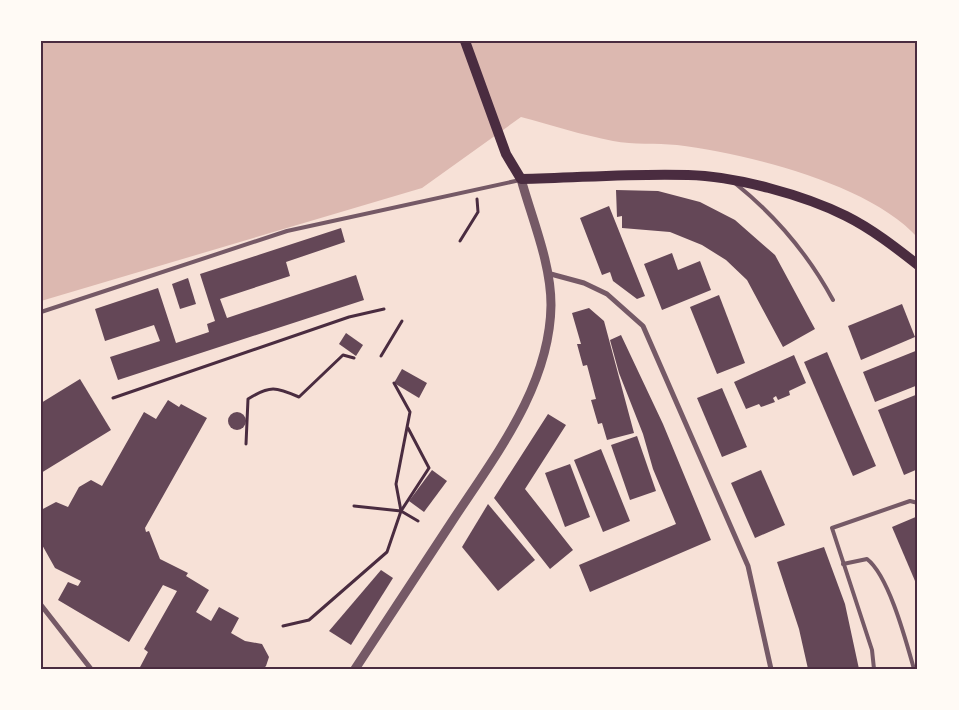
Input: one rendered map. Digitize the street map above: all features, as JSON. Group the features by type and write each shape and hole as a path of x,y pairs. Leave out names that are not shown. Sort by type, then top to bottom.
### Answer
{"main road":[{"path":"465,41 506,154 521,180 690,175 776,190 846,216 881,236 918,265"}],"street":[{"path":"356,669 504,443 526,403 534,382 548,335 551,304 547,273 521,180"},
{"path":"547,273 584,283 607,294 643,326 748,566 771,669"},
{"path":"41,605 90,669"}],"lane":[{"path":"41,312 287,231 521,180"},
{"path":"732,181 768,212 794,240 833,300"},
{"path":"874,669 872,650 832,528 910,501 918,503"},
{"path":"843,564 867,560 876,566 901,624 914,669"}],"path":[{"path":"460,241 478,212"},
{"path":"113,398 349,317 384,309"},
{"path":"381,356 402,321"},
{"path":"246,444 248,399 262,390 278,388 299,398 342,355 354,358"},
{"path":"394,383 410,412 396,484 401,511"},
{"path":"283,626 310,620 386,552 401,511 429,468 408,428"},
{"path":"354,506 401,511 418,521"}],"shaded area":[{"path":"41,41 918,41 918,238 897,219 870,202 839,187 772,164 706,149 613,141 521,117 422,188 41,301"}],"building":[{"path":"616,190 658,191 700,202 735,220 775,255 815,329 783,347 747,280 726,260 702,245 670,232 622,228 622,216 617,217"},
{"path":"609,206 645,296 637,299 613,281 610,272 602,275 580,218"},
{"path":"341,228 345,242 286,262 290,276 220,299 227,318 356,275 364,300 118,380 110,357 160,341 154,325 105,341 95,309 158,288 176,343 209,332 207,324 215,321 200,274"},
{"path":"672,253 678,270 700,261 711,290 662,310 644,264"},
{"path":"188,278 196,304 180,309 172,284"},
{"path":"719,295 745,363 717,374 690,307"},
{"path":"902,304 915,337 861,360 848,326"},
{"path":"589,308 604,321 634,433 607,440 602,423 598,424 591,400 596,399 587,365 583,366 577,344 581,344 572,313"},
{"path":"346,333 363,345 356,356 339,344"},
{"path":"621,335 663,424 711,540 590,592 579,565 676,524 653,469 643,434 619,373 610,340"},
{"path":"918,350 918,385 875,402 863,372"},
{"path":"827,352 876,466 853,476 804,362"},
{"path":"794,355 806,383 789,391 790,395 778,400 776,396 773,398 775,402 761,407 759,404 746,409 734,382"},
{"path":"402,369 427,383 419,398 394,383"},
{"path":"80,379 111,430 41,473 41,403"},
{"path":"722,388 747,447 722,457 697,398"},
{"path":"918,394 918,469 904,475 878,410"},
{"path":"168,400 179,407 181,404 207,418 145,528 146,532 149,531 160,559 188,573 186,576 209,590 196,612 211,621 219,607 239,618 231,633 245,641 262,644 269,657 263,669 139,669 148,652 144,649 177,591 163,585 129,642 58,600 68,582 78,586 81,581 55,568 41,543 41,510 56,502 68,507 79,487 91,480 102,486 144,412 156,419"},
{"path":"237,412 243,415 246,421 243,427 237,430 231,427 228,421 231,415"},
{"path":"548,414 566,425 525,489 573,550 550,569 494,498"},
{"path":"637,436 656,491 630,500 611,445"},
{"path":"601,449 630,521 603,532 574,460"},
{"path":"570,464 590,517 565,527 545,473"},
{"path":"432,470 447,481 424,512 409,501"},
{"path":"761,470 785,525 755,538 731,483"},
{"path":"488,504 535,560 498,591 462,547"},
{"path":"918,516 918,588 892,527"},
{"path":"824,547 845,604 859,669 808,669 799,629 777,562"},
{"path":"381,570 393,578 351,645 329,631"}]}
